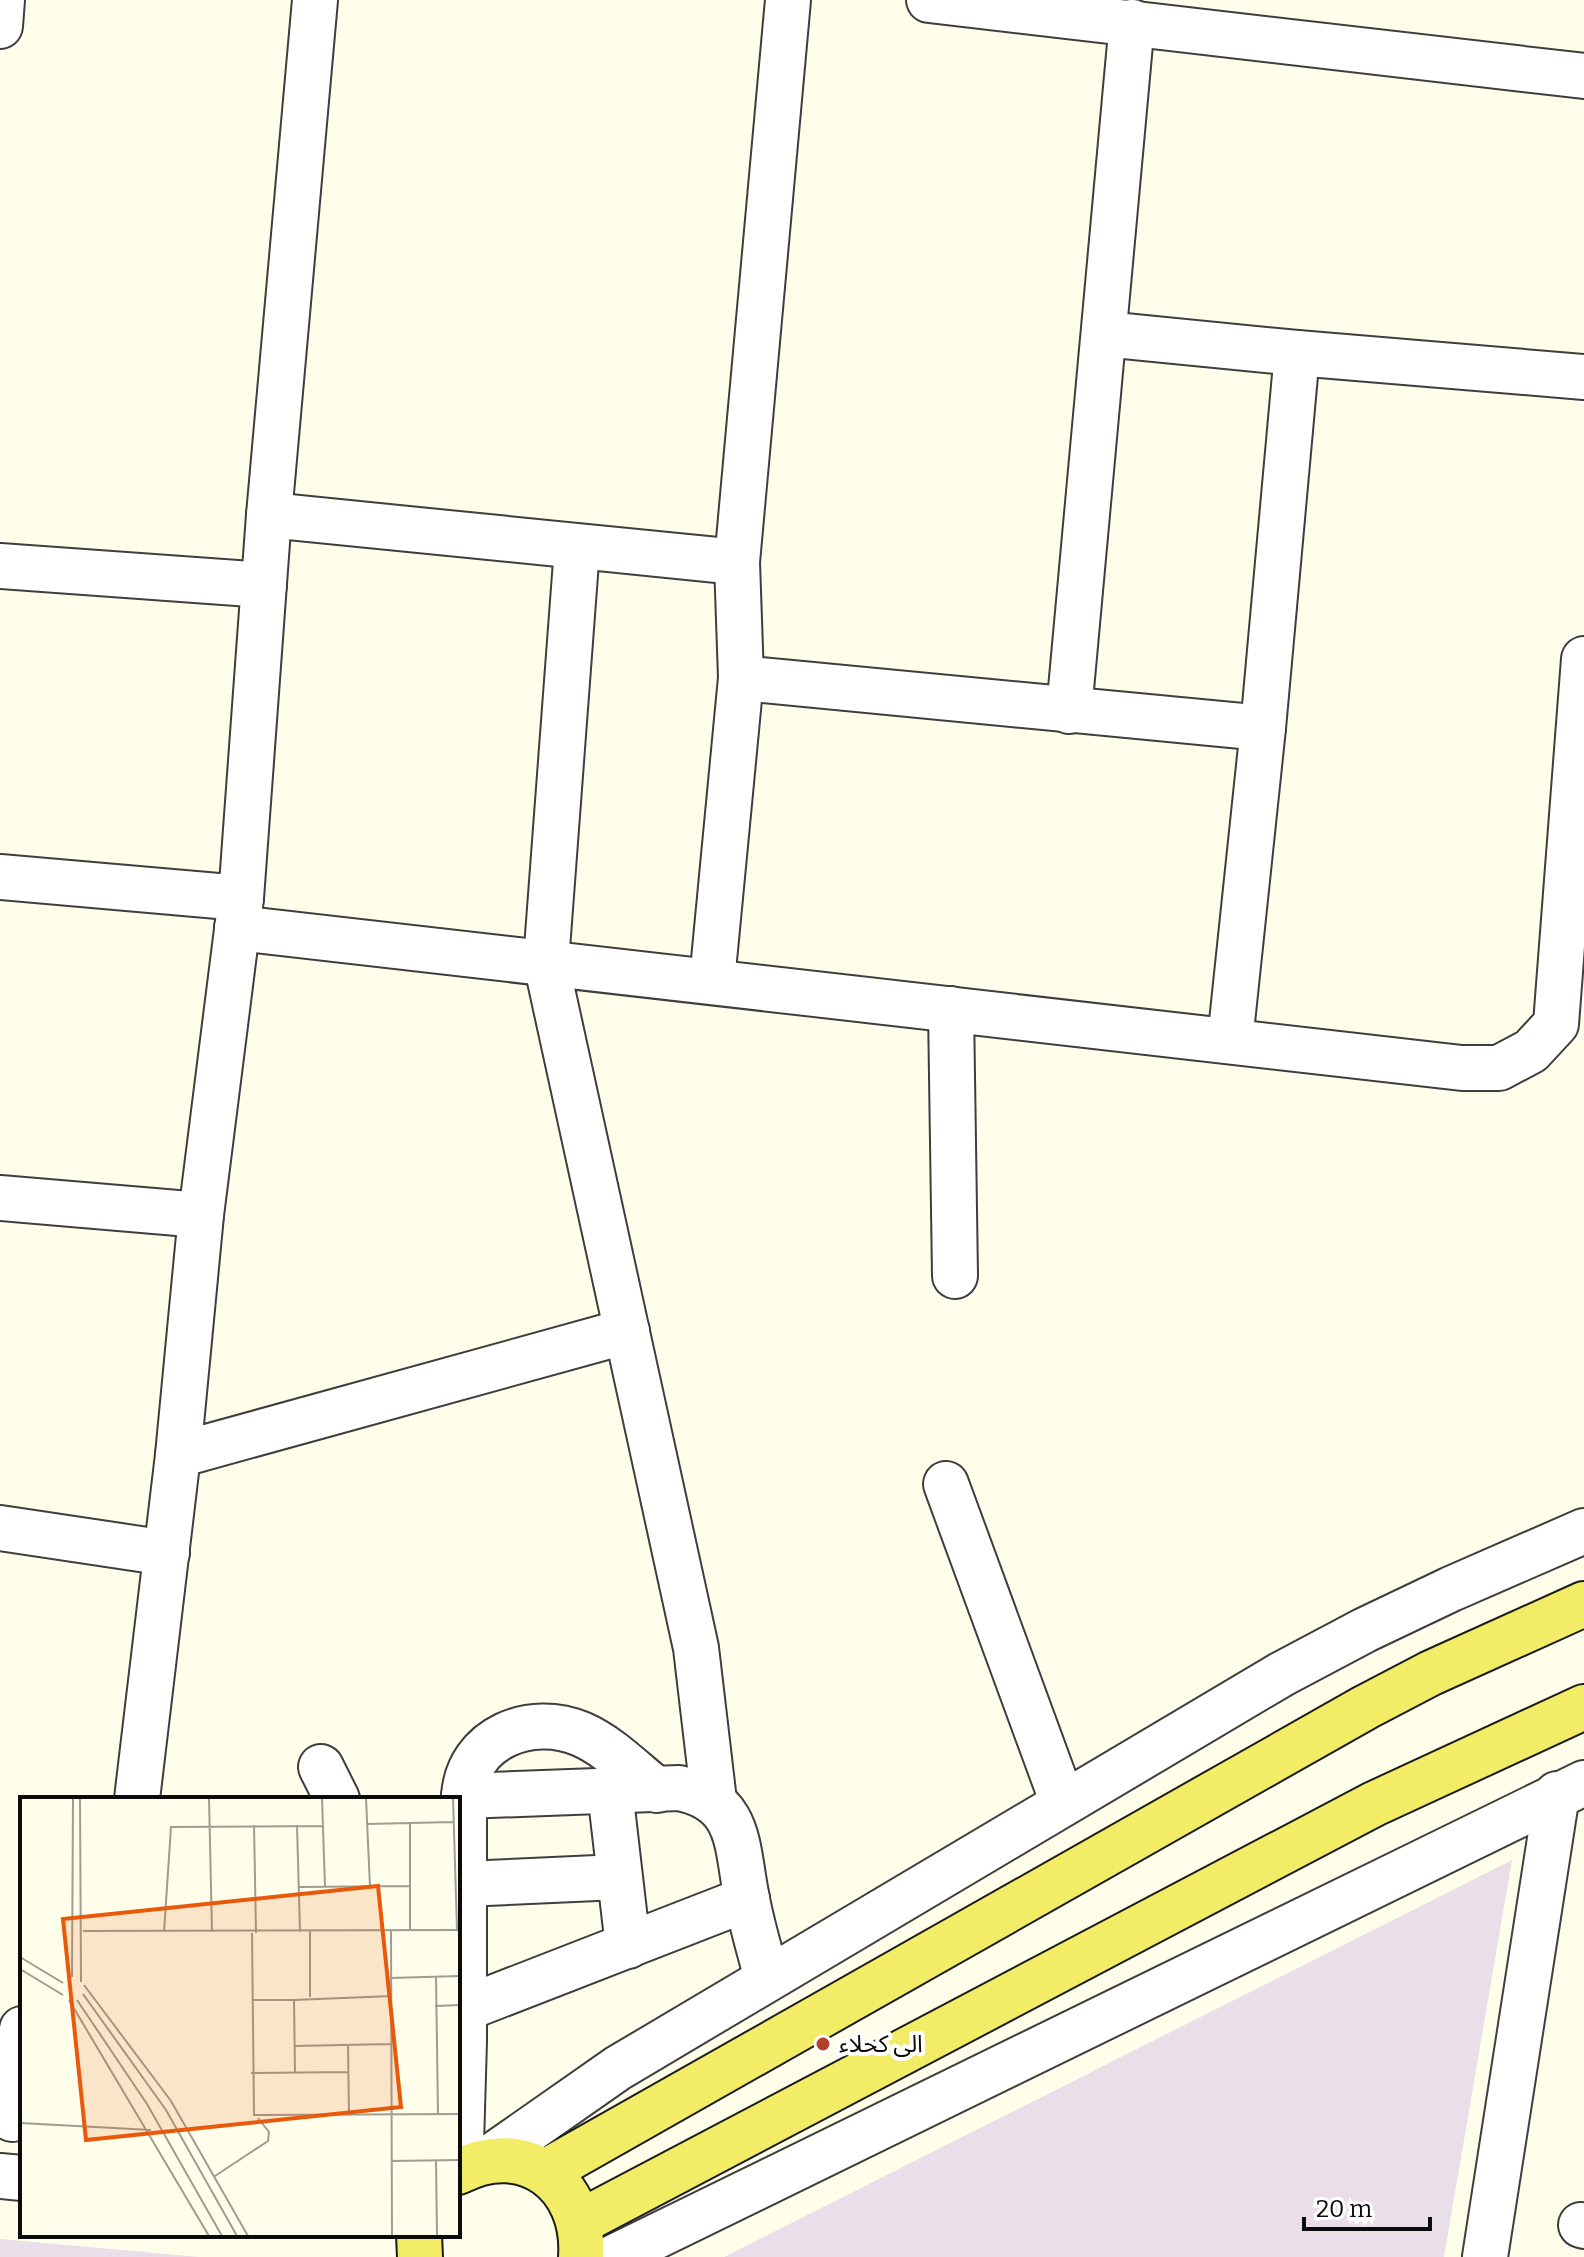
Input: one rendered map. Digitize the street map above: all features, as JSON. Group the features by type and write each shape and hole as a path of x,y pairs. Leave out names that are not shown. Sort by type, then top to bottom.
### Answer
{"main road":[{"path":"545,2172 1366,1707 1444,1667 1584,1604"},
{"path":"470,2167 505,2159 526,2163 545,2172 567,2194 580,2240 1374,1804 1584,1707"}],"street":[{"path":"0,26 2,0"},
{"path":"137,1797 178,1455 201,1215 239,913 269,515 315,0"},
{"path":"712,981 741,678 737,562 788,0"},
{"path":"929,0 1584,76"},
{"path":"1069,711 1132,22"},
{"path":"1104,334 1584,377"},
{"path":"1230,1041 1263,728 1297,353"},
{"path":"269,515 737,562"},
{"path":"577,548 546,962 696,1648 714,1801"},
{"path":"0,566 264,585"},
{"path":"0,877 546,962 1462,1068 1499,1068 1531,1051 1570,1015 1584,659"},
{"path":"741,678 1263,728"},
{"path":"951,1009 955,1276"},
{"path":"0,1198 201,1215"},
{"path":"178,1455 627,1331"},
{"path":"946,1484 1063,1803"},
{"path":"0,1528 167,1553"},
{"path":"657,1790 585,1736 568,1729 550,1727 514,1732 482,1750 470,1766 464,1796 461,2144 470,2167 618,2068 1282,1674 1365,1630 1584,1531"},
{"path":"464,1796 679,1788 697,1792 714,1801 731,1822 736,1834 747,1899 767,1978"},
{"path":"614,2257 1571,1789"},
{"path":"1485,2257 1571,1789"},
{"path":"610,1791 628,1946"},
{"path":"464,1884 619,1877"},
{"path":"464,2009 747,1899"},
{"path":"11,2119 20,2045"},
{"path":"0,2176 20,2178"}],"shaded area":[{"path":"1512,1860 1444,2257 724,2257"},
{"path":"0,2239 200,2257 0,2257"}],"place":[{"name":"الى كحلاء","path":"823,2044"}]}
